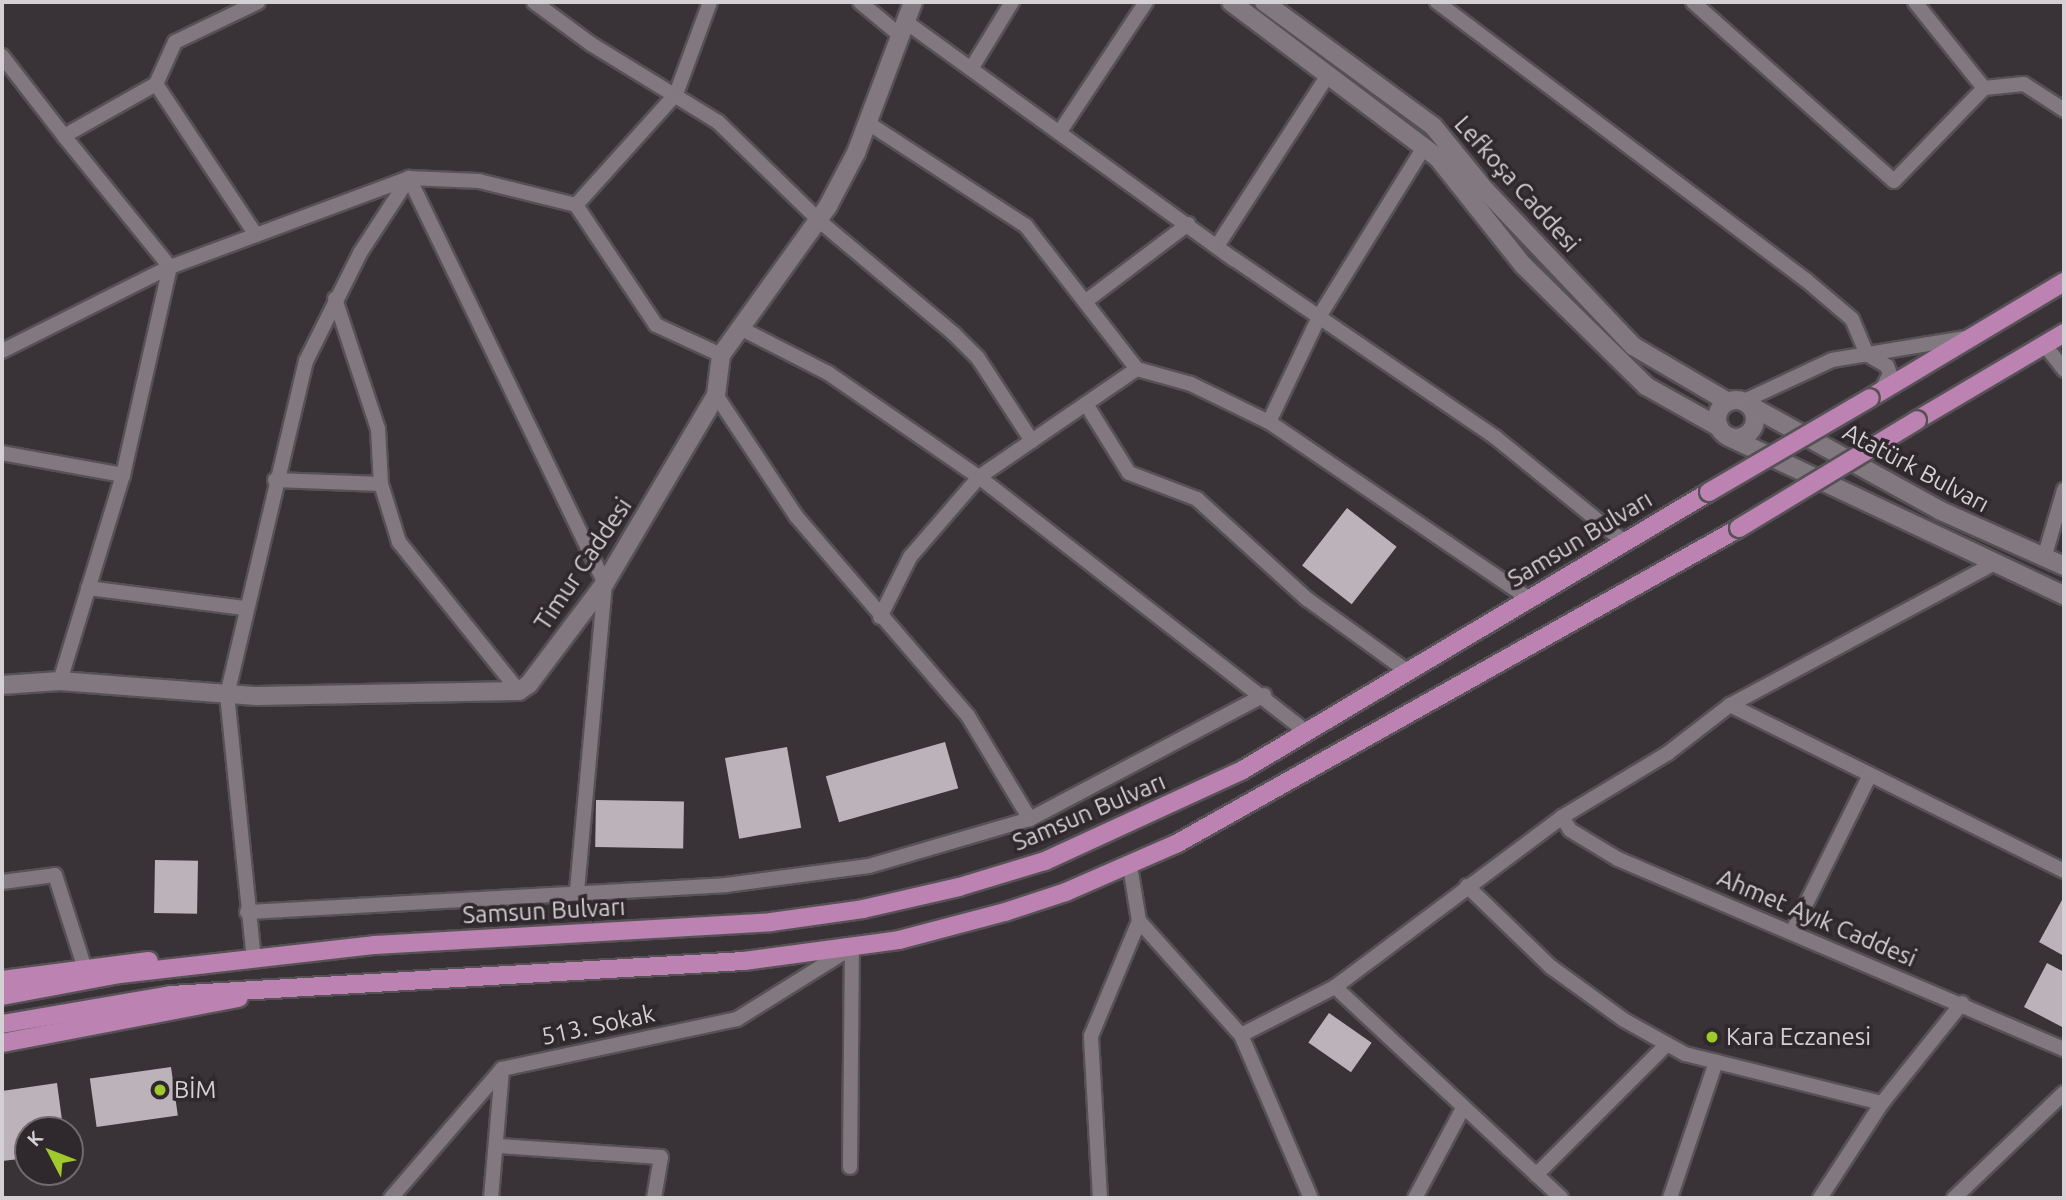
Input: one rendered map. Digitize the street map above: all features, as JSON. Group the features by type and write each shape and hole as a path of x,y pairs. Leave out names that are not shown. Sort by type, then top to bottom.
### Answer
{"main road":[{"name":"Samsun Bulvarı","path":"2,996 233,961 375,945 771,922 915,899 1045,861 1228,777 2064,282"},
{"path":"2,1024 171,995 283,986 744,961 852,947 1004,912 1130,866 1739,528 2064,333"},
{"path":"2,980 84,966 233,961"},
{"path":"2,1043 194,1010 283,986"}],"street":[{"path":"64,136 156,84 175,42 258,2"},
{"path":"534,2 590,44 718,122 819,220 954,334 978,358 1032,441"},
{"path":"576,205 676,94 710,2"},
{"path":"860,2 971,69 1061,130 1217,246 1495,437 1623,541"},
{"path":"2,351 170,267 409,177 479,181 576,205 656,325 721,355 819,220 868,122 913,2"},
{"path":"971,69 1012,2"},
{"path":"1061,130 1146,2"},
{"path":"1231,2 1424,147 1523,265 1646,386 1723,431 1993,564 2064,595"},
{"name":"Lefkoşa Caddesi","path":"1264,2 1433,126 1486,191 1633,346 1740,403"},
{"path":"1437,2 1576,112 1806,280 1852,319 1867,355 1887,366 1890,374 1876,395"},
{"path":"1693,2 1894,181 1984,88 2024,84 2064,110"},
{"path":"1915,2 1984,88"},
{"path":"2,56 170,267"},
{"path":"1217,246 1328,75"},
{"path":"156,84 256,235"},
{"path":"868,122 1026,226 1137,369 1191,384 1269,422 1528,598"},
{"path":"1269,422 1320,315 1424,147"},
{"path":"254,960 227,695 244,608 306,361 335,299 409,177"},
{"path":"409,177 605,583 577,891"},
{"path":"1086,301 1188,224"},
{"path":"60,681 123,475 170,267"},
{"path":"335,299 378,429 381,484 399,542 519,691"},
{"path":"742,329 828,373 979,477 1264,695 1307,732"},
{"path":"1723,431 1718,415 1832,359 1970,337"},
{"path":"2044,344 2064,370"},
{"name":"Timur Caddesi","path":"519,691 605,583 716,395 721,355"},
{"path":"880,617 910,557 979,477 1137,369"},
{"path":"716,395 796,516 880,617 968,716 1030,819"},
{"path":"1723,431 1744,436 1753,428 1740,403"},
{"name":"Atatürk Bulvarı","path":"1740,403 1939,510 2064,566"},
{"path":"1086,404 1129,472 1197,499 1307,599 1407,671"},
{"path":"2,453 123,475"},
{"path":"275,480 381,484"},
{"path":"2043,558 2064,490"},
{"path":"1241,1035 1335,987 1562,817 1668,753 1730,705 1993,564"},
{"path":"88,588 244,608"},
{"path":"2,685 60,681 227,695 519,691"},
{"path":"247,912 577,891 726,885 869,866 1030,819 1264,695"},
{"path":"1730,705 1868,779 2064,871"},
{"path":"1792,932 1868,779"},
{"name":"Ahmet Ayık Caddesi","path":"1562,817 1570,830 1618,859 1962,1003 2064,1049"},
{"path":"1100,1198 1091,1036 1139,921 1130,866"},
{"path":"2,882 55,875 84,966"},
{"path":"1467,886 1551,967 1667,1044 1716,1062 1882,1102"},
{"path":"1139,921 1241,1035 1311,1198"},
{"path":"850,1167 852,947"},
{"name":"513. Sokak","path":"502,1069 737,1019 852,947"},
{"path":"1335,987 1561,1198"},
{"path":"1820,1198 1882,1102 1962,1003"},
{"path":"1535,1175 1667,1044"},
{"path":"1670,1198 1716,1062"},
{"path":"491,1198 499,1146 502,1069"},
{"path":"391,1198 502,1069"},
{"path":"1954,1198 2064,1093"},
{"path":"1415,1198 1464,1108"},
{"path":"499,1146 661,1157 654,1198"}],"building":[{"path":"1347,508 1397,547 1352,604 1302,566"},
{"path":"945,742 958,788 839,822 826,776"},
{"path":"787,747 801,828 739,839 725,758"},
{"path":"596,800 684,802 683,849 595,847"},
{"path":"155,860 198,861 197,914 154,913"},
{"path":"2062,900 2064,901 2064,956 2039,942"},
{"path":"2047,963 2064,972 2064,1028 2024,1007"},
{"path":"1329,1013 1372,1043 1351,1072 1308,1042"},
{"path":"171,1067 178,1116 97,1127 90,1078"},
{"path":"57,1083 61,1116 14,1116 14,1160 2,1161 2,1091"}],"place":[{"name":"Kara Eczanesi","path":"1712,1037"},
{"name":"BİM","path":"160,1090"}]}
